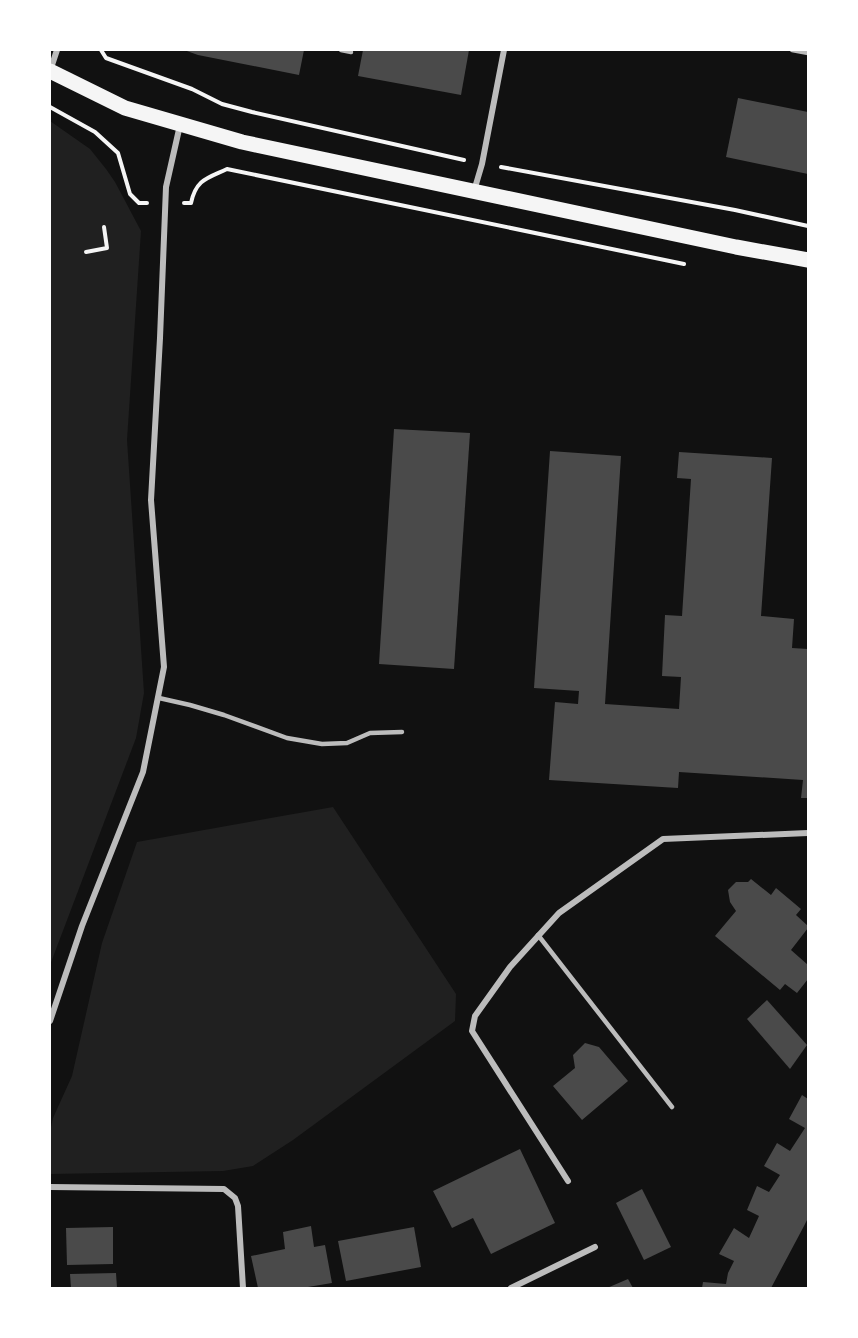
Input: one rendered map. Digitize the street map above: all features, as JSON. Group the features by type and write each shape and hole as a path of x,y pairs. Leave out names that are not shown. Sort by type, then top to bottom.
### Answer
{"main road":[{"path":"50,71 125,108 242,142 736,247 808,260"}],"street":[{"path":"50,71 57,50"},
{"path":"474,191 482,164 504,50"},
{"path":"50,1021 82,926 143,772 164,667 151,500 166,187 180,124"},
{"path":"567,1181 472,1031 475,1016 510,967 559,913 663,839 808,833"},
{"path":"50,1187 224,1189 235,1198 238,1206 243,1288"},
{"path":"511,1288 595,1247"}],"lane":[{"path":"341,50 351,51"},
{"path":"792,50 808,53"},
{"path":"159,698 224,715 287,738 322,744 347,743 370,733 402,732"},
{"path":"538,936 672,1107"}],"path":[{"path":"100,50 106,58 192,89 222,104 252,112 482,164 735,210 808,226"},
{"path":"50,107 95,132 118,153 130,194 139,203"},
{"path":"191,203 194,191 202,181 227,169 686,264"},
{"path":"86,252 107,248 104,227"}],"shaded area":[{"path":"50,121 90,149 115,182 141,231 127,440 144,693 136,738 50,965"},
{"path":"333,807 456,994 455,1021 293,1140 253,1166 223,1171 50,1174 50,1132 53,1118 72,1076 102,943 137,842"}],"building":[{"path":"184,50 304,50 299,75 198,55"},
{"path":"363,50 469,50 461,95 358,76"},
{"path":"738,98 808,112 808,174 726,157"},
{"path":"394,429 470,433 454,669 379,664"},
{"path":"550,451 621,456 605,704 679,709 681,677 662,676 665,615 682,616 691,479 677,478 679,452 772,458 761,616 794,619 792,648 808,649 808,798 801,798 803,780 679,772 678,788 549,780 555,702 578,704 579,691 534,688"},
{"path":"751,879 771,895 776,888 801,909 796,915 808,926 791,950 808,965 808,979 797,993 785,984 780,990 715,936 736,911 730,902 728,890 736,882 748,882"},
{"path":"767,1000 807,1045 790,1069 747,1019"},
{"path":"585,1043 599,1047 628,1081 582,1120 553,1086 575,1068 573,1055"},
{"path":"802,1095 808,1099 808,1218 804,1226 771,1288 702,1288 703,1282 726,1284 734,1261 719,1254 734,1228 749,1238 759,1216 747,1210 757,1186 769,1192 780,1175 764,1166 777,1143 790,1151 805,1128 789,1119"},
{"path":"520,1149 555,1223 491,1254 473,1218 452,1228 433,1191"},
{"path":"642,1189 671,1247 644,1260 616,1203"},
{"path":"311,1226 314,1247 325,1245 332,1283 302,1288 258,1288 251,1256 285,1249 283,1232"},
{"path":"113,1227 113,1264 67,1265 66,1228"},
{"path":"414,1227 421,1267 346,1281 338,1241"},
{"path":"116,1273 117,1288 71,1288 70,1274"},
{"path":"628,1279 633,1288 607,1288"}]}
